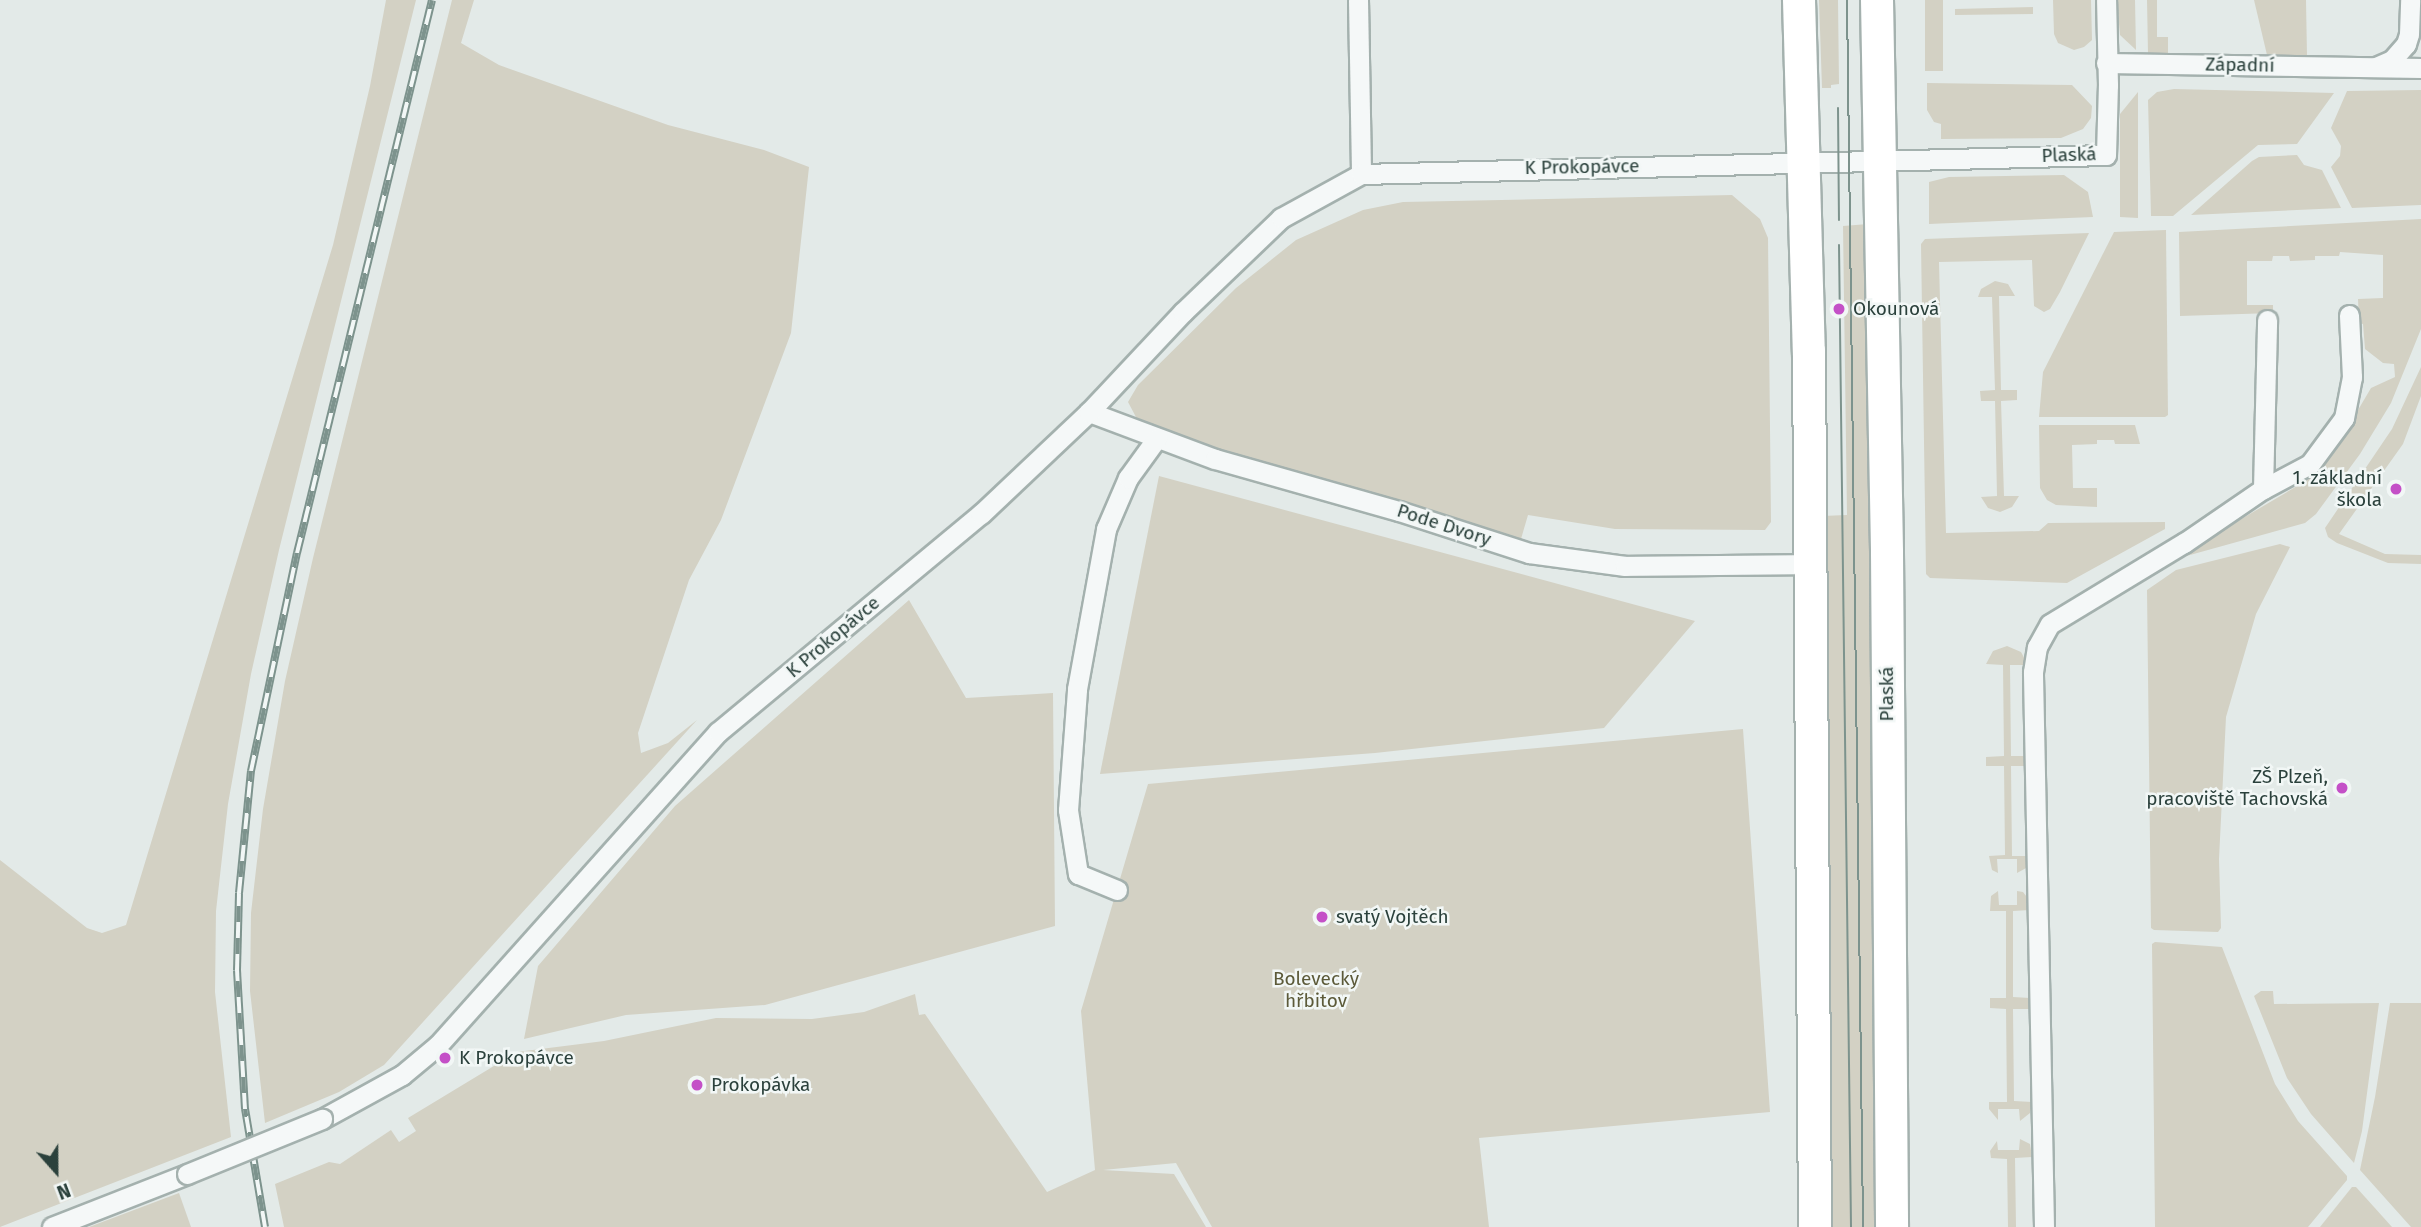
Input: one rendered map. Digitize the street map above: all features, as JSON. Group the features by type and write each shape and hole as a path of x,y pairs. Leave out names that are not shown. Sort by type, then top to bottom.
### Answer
{"main road":[{"path":"1800,0 1811,564 1815,1227"},
{"name":"Plaská","path":"1877,0 1887,553 1892,1227"}],"street":[{"path":"1358,0 1361,174"},
{"name":"Plaská","path":"1804,161 2106,155 2106,0"},
{"path":"2374,68 2392,60 2406,44 2410,0"},
{"name":"Západní","path":"2106,63 2421,68"},
{"name":"K Prokopávce","path":"51,1227 322,1119 402,1075 438,1045 718,732 981,514 1088,412 1183,312 1281,218 1361,174 1804,161"},
{"path":"2044,1227 2033,671 2037,646 2050,624 2184,543 2263,489 2310,464 2344,418 2351,377 2349,315"},
{"path":"2263,489 2267,320"},
{"name":"Pode Dvory","path":"1088,412 1215,458 1399,511 1529,553 1625,566 1811,564"},
{"path":"1116,890 1078,874 1068,810 1077,689 1106,529 1128,478 1157,438"}],"green space":[{"path":"386,0 416,0 279,550 251,674 228,804 216,911 215,992 231,1137 0,1227 0,860 87,928 102,933 126,925 333,245 370,86"},
{"path":"452,0 474,0 461,43 499,65 668,125 764,150 809,167 791,333 721,520 689,580 638,733 641,753 668,743 697,720 384,1065 339,1092 265,1123 250,991 251,913 263,809 285,681 313,558"},
{"path":"1819,0 1838,0 1839,84 1831,85 1831,88 1822,88"},
{"path":"1925,0 1943,0 1943,71 1925,71"},
{"path":"2053,0 2091,0 2092,40 2084,47 2074,50 2058,43 2054,34"},
{"path":"2117,0 2135,0 2136,50 2120,35"},
{"path":"2147,0 2157,0 2157,37 2168,37 2168,54 2148,54"},
{"path":"2254,0 2306,0 2307,56 2267,55"},
{"path":"2033,7 2033,14 1955,15 1955,9"},
{"path":"1927,83 2072,85 2092,106 2091,118 2083,129 2061,138 1941,139 1941,124 1934,122 1927,110"},
{"path":"2174,89 2334,93 2297,144 2258,145 2173,216 2151,216 2148,100 2157,92"},
{"path":"2421,90 2421,205 2352,208 2331,167 2340,156 2341,146 2331,128 2347,91"},
{"path":"2138,92 2138,218 2120,217 2120,114"},
{"path":"2297,155 2304,165 2322,170 2341,208 2191,215 2259,157"},
{"path":"2064,175 2088,192 2093,217 1929,224 1929,182 1949,177"},
{"path":"1732,195 1760,219 1768,238 1771,522 1765,530 1615,529 1528,515 1521,539 1161,431 1137,419 1128,402 1138,385 1236,288 1296,240 1363,210 1403,202"},
{"path":"2421,219 2421,329 2391,403 2360,454 2316,514 2305,523 2172,560 2309,479 2335,449 2371,388 2395,377 2394,364 2383,363 2365,349 2363,324 2359,323 2358,299 2383,298 2383,255 2340,252 2339,256 2315,256 2315,260 2290,261 2289,256 2273,256 2272,261 2247,261 2247,305 2273,305 2273,313 2180,316 2179,232"},
{"path":"1868,224 1876,1227 1832,1227 1822,516 1847,515 1843,226"},
{"path":"2166,230 2168,415 2039,417 2043,372 2114,232"},
{"path":"2089,233 2060,292 2050,309 2044,312 2034,306 2032,260 1939,262 1946,533 2039,531 2048,523 2165,522 2165,529 2067,583 1930,578 1926,574 1921,244 1925,239"},
{"path":"1995,281 2008,284 2015,296 1999,296 2001,390 2017,390 2017,400 2001,401 2004,496 2019,496 2012,507 2000,512 1988,508 1981,497 1997,496 1995,401 1981,401 1980,391 1995,390 1992,297 1978,297 1981,289"},
{"path":"2421,367 2421,396 2403,444 2339,534 2385,554 2421,555 2421,564 2388,563 2337,543 2328,537 2325,528 2392,429"},
{"path":"2039,425 2135,425 2140,444 2115,444 2114,440 2097,440 2097,444 2072,445 2073,488 2097,488 2097,507 2056,505 2047,500 2040,488"},
{"path":"1159,476 1695,621 1604,728 1375,753 1100,774"},
{"path":"2280,544 2290,547 2256,614 2226,717 2219,859 2221,928 2218,932 2154,930 2151,928 2147,590 2176,570"},
{"path":"909,600 966,698 1053,693 1055,926 765,1005 626,1015 524,1039 538,966 675,806"},
{"path":"2007,646 2021,652 2028,665 2010,665 2011,756 2028,756 2028,766 2011,766 2012,856 2029,856 2028,867 2017,873 2017,859 1997,859 1998,873 1992,870 1989,856 2005,855 2004,766 1986,766 1986,757 2004,756 2003,665 1986,664 1993,651"},
{"name":"Bolevecký hřbitov","path":"1743,729 1770,1112 1479,1138 1489,1227 1212,1227 1176,1163 1103,1170 1174,1174 1206,1227 284,1227 275,1184 329,1162 340,1164 391,1130 399,1142 416,1131 408,1118 517,1052 604,1041 716,1018 812,1019 864,1012 915,994 919,1015 925,1014 1047,1192 1095,1170 1081,1011 1148,784"},
{"path":"1998,891 1999,905 2017,905 2017,891 2023,892 2030,901 2030,910 2013,911 2013,997 2030,998 2030,1009 2013,1009 2014,1101 2032,1102 2030,1113 2020,1121 2019,1109 1998,1109 1998,1120 1989,1109 1989,1102 2007,1102 2006,1009 1990,1008 1990,998 2006,998 2006,911 1990,911 1991,896"},
{"path":"2155,942 2222,947 2275,1084 2298,1121 2347,1176 2347,1180 2308,1227 2155,1227 2152,944"},
{"path":"2261,991 2273,991 2274,1004 2379,1003 2362,1131 2354,1163 2311,1114 2287,1078 2254,996"},
{"path":"2390,1003 2421,1003 2421,1227 2411,1227 2360,1170"},
{"path":"2020,1139 2030,1144 2032,1157 2015,1158 2016,1227 2008,1227 2007,1159 1991,1158 1990,1151 1997,1141 1998,1150 2019,1150"},
{"path":"2352,1187 2356,1187 2392,1227 2320,1227"},
{"path":"179,1193 191,1227 89,1227"}],"tram line":[{"path":"1847,0 1863,1227"},
{"path":"1838,108 1839,220"},
{"path":"1839,245 1851,1227"}],"railway":[{"path":"265,1227 245,1109 237,970 239,893 251,771 297,553 432,0"}],"place":[{"name":"Okounová","path":"1839,309"},
{"name":"1. základní škola","path":"2396,489"},
{"name":"ZŠ Plzeň, pracoviště Tachovská","path":"2342,788"},
{"name":"svatý Vojtěch","path":"1322,917"},
{"name":"K Prokopávce","path":"445,1058"},
{"name":"Prokopávka","path":"697,1085"}]}
